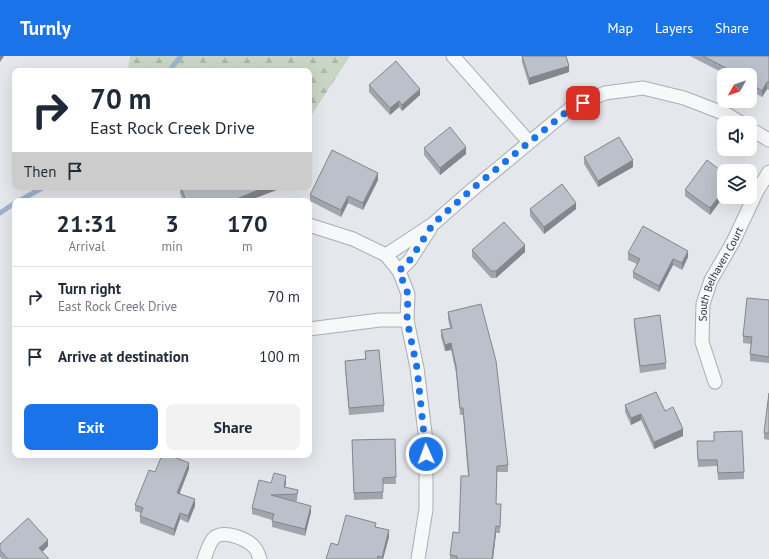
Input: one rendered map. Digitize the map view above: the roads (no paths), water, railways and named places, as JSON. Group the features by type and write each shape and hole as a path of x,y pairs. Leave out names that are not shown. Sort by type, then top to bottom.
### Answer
{"street":[{"path":"453,56 529,142"},
{"path":"386,255 433,224 571,108 605,93 643,88 684,98 730,116"},
{"path":"757,133 769,140"},
{"name":"South Belhaven Court","path":"715,382 702,342 703,304 711,280 733,242 757,191 769,172"},
{"path":"399,271 410,260 433,224"},
{"path":"312,226 353,239 386,255 399,271 408,294 407,320 417,368 426,441 426,509 418,559"},
{"path":"312,329 380,320 407,320"},
{"path":"204,559 210,544 216,537 225,533 248,542 255,548 260,559"}],"waterway":[{"path":"171,68 181,56"},
{"path":"24,198 39,190"},
{"path":"0,213 12,205"}]}
